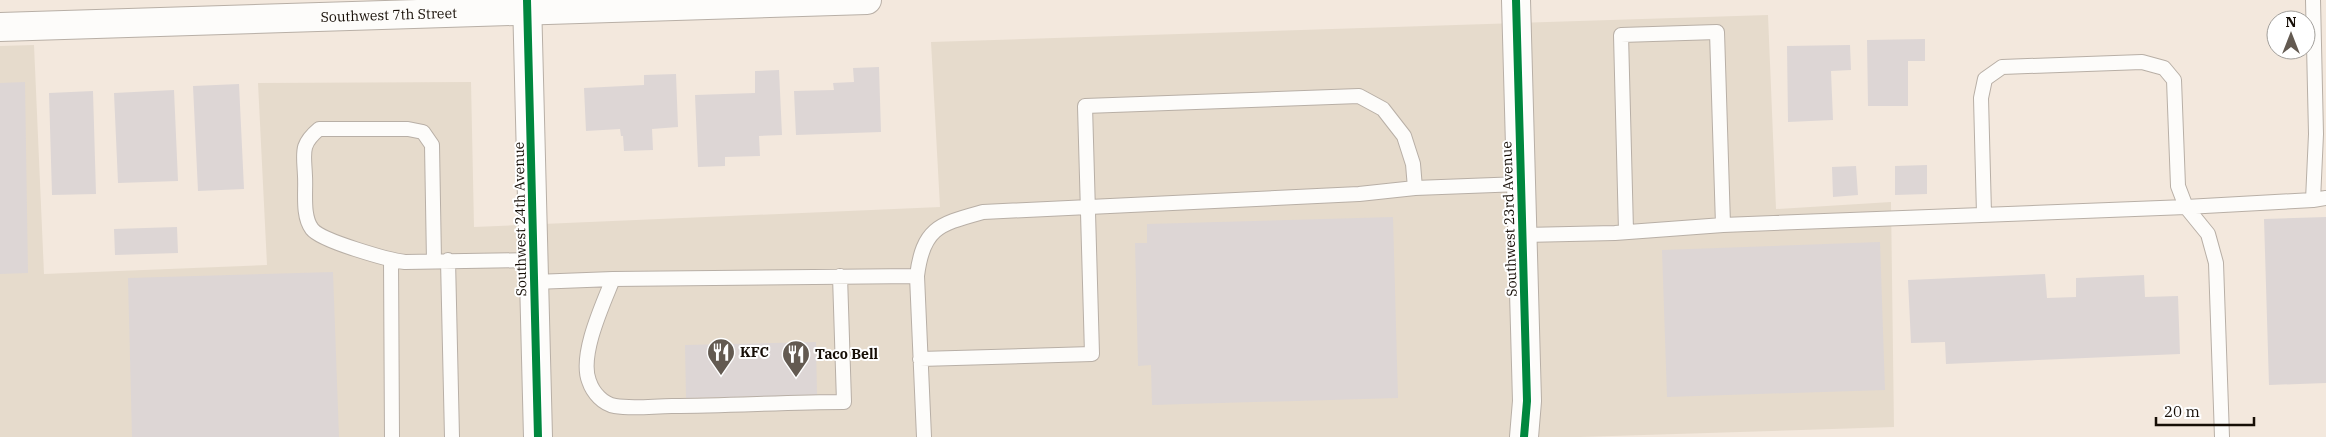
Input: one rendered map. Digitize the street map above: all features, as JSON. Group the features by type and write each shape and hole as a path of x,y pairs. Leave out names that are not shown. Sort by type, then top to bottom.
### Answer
{"main road":[{"name":"Southwest 7th Street","path":"0,27 527,5 867,0"},
{"name":"Southwest 23rd Avenue","path":"1516,0 1527,401 1524,437"},
{"name":"Southwest 24th Avenue","path":"527,5 538,437"}],"lane":[{"path":"1522,235 1984,214 2186,208 2320,199 2316,134 2320,56 2313,0"},
{"path":"1626,231 1621,34 1718,32 1723,225"},
{"path":"1984,214 1980,98 1985,79 2002,67 2142,62 2164,68 2174,80 2178,186 2186,208 2208,234 2216,263 2222,437"},
{"path":"920,360 1092,354 1085,106 1358,96 1383,109 1404,136 1414,164 1415,188"},
{"path":"452,437 441,260 432,145 423,132 408,129 319,128 307,139 304,153 307,218 312,230 323,238 391,260 441,260 613,279 917,276"},
{"path":"924,437 917,276 919,258 925,242 937,228 954,220 983,212 1359,194 1415,188 1521,184"},
{"path":"391,260 392,437"},
{"path":"613,279 592,335 587,361 588,379 594,390 603,401 615,406 844,402 840,276"}],"shaded area":[{"path":"1768,15 1776,209 1891,202 1894,427 1580,437 0,437 0,46 34,45 44,274 267,265 258,83 471,82 474,227 940,207 931,42"}],"building":[{"path":"1925,39 1925,61 1908,61 1908,106 1868,106 1867,40"},
{"path":"1850,45 1851,70 1831,71 1833,120 1788,122 1787,46"},
{"path":"879,67 881,132 796,135 794,91 834,90 833,83 854,82 853,68"},
{"path":"779,70 782,135 759,136 760,156 725,157 725,166 698,167 695,95 755,93 755,71"},
{"path":"676,74 678,127 652,129 653,150 624,151 623,136 621,136 620,129 586,131 584,88 644,85 644,75"},
{"path":"25,82 28,273 0,274 0,83"},
{"path":"239,84 244,189 198,191 193,86"},
{"path":"174,90 178,181 118,183 114,93"},
{"path":"93,91 96,194 52,195 49,93"},
{"path":"1927,165 1927,194 1895,195 1895,166"},
{"path":"1856,166 1858,195 1833,197 1832,167"},
{"path":"1393,217 1398,398 1152,405 1151,365 1138,366 1135,243 1147,243 1147,224"},
{"path":"2326,217 2326,383 2269,385 2264,219"},
{"path":"177,227 178,253 115,255 114,229"},
{"path":"1880,242 1885,390 1667,397 1662,250"},
{"path":"333,272 339,437 132,437 128,278"},
{"path":"2045,274 2047,298 2076,297 2076,278 2144,275 2145,297 2178,296 2180,354 1946,364 1945,342 1911,343 1908,280"},
{"path":"816,342 817,395 686,398 685,345"}],"cycle path":[{"path":"527,0 538,437"},
{"path":"1516,0 1527,401 1524,437"}],"place":[{"name":"KFC","path":"721,376"},
{"name":"Taco Bell","path":"796,378"}]}
